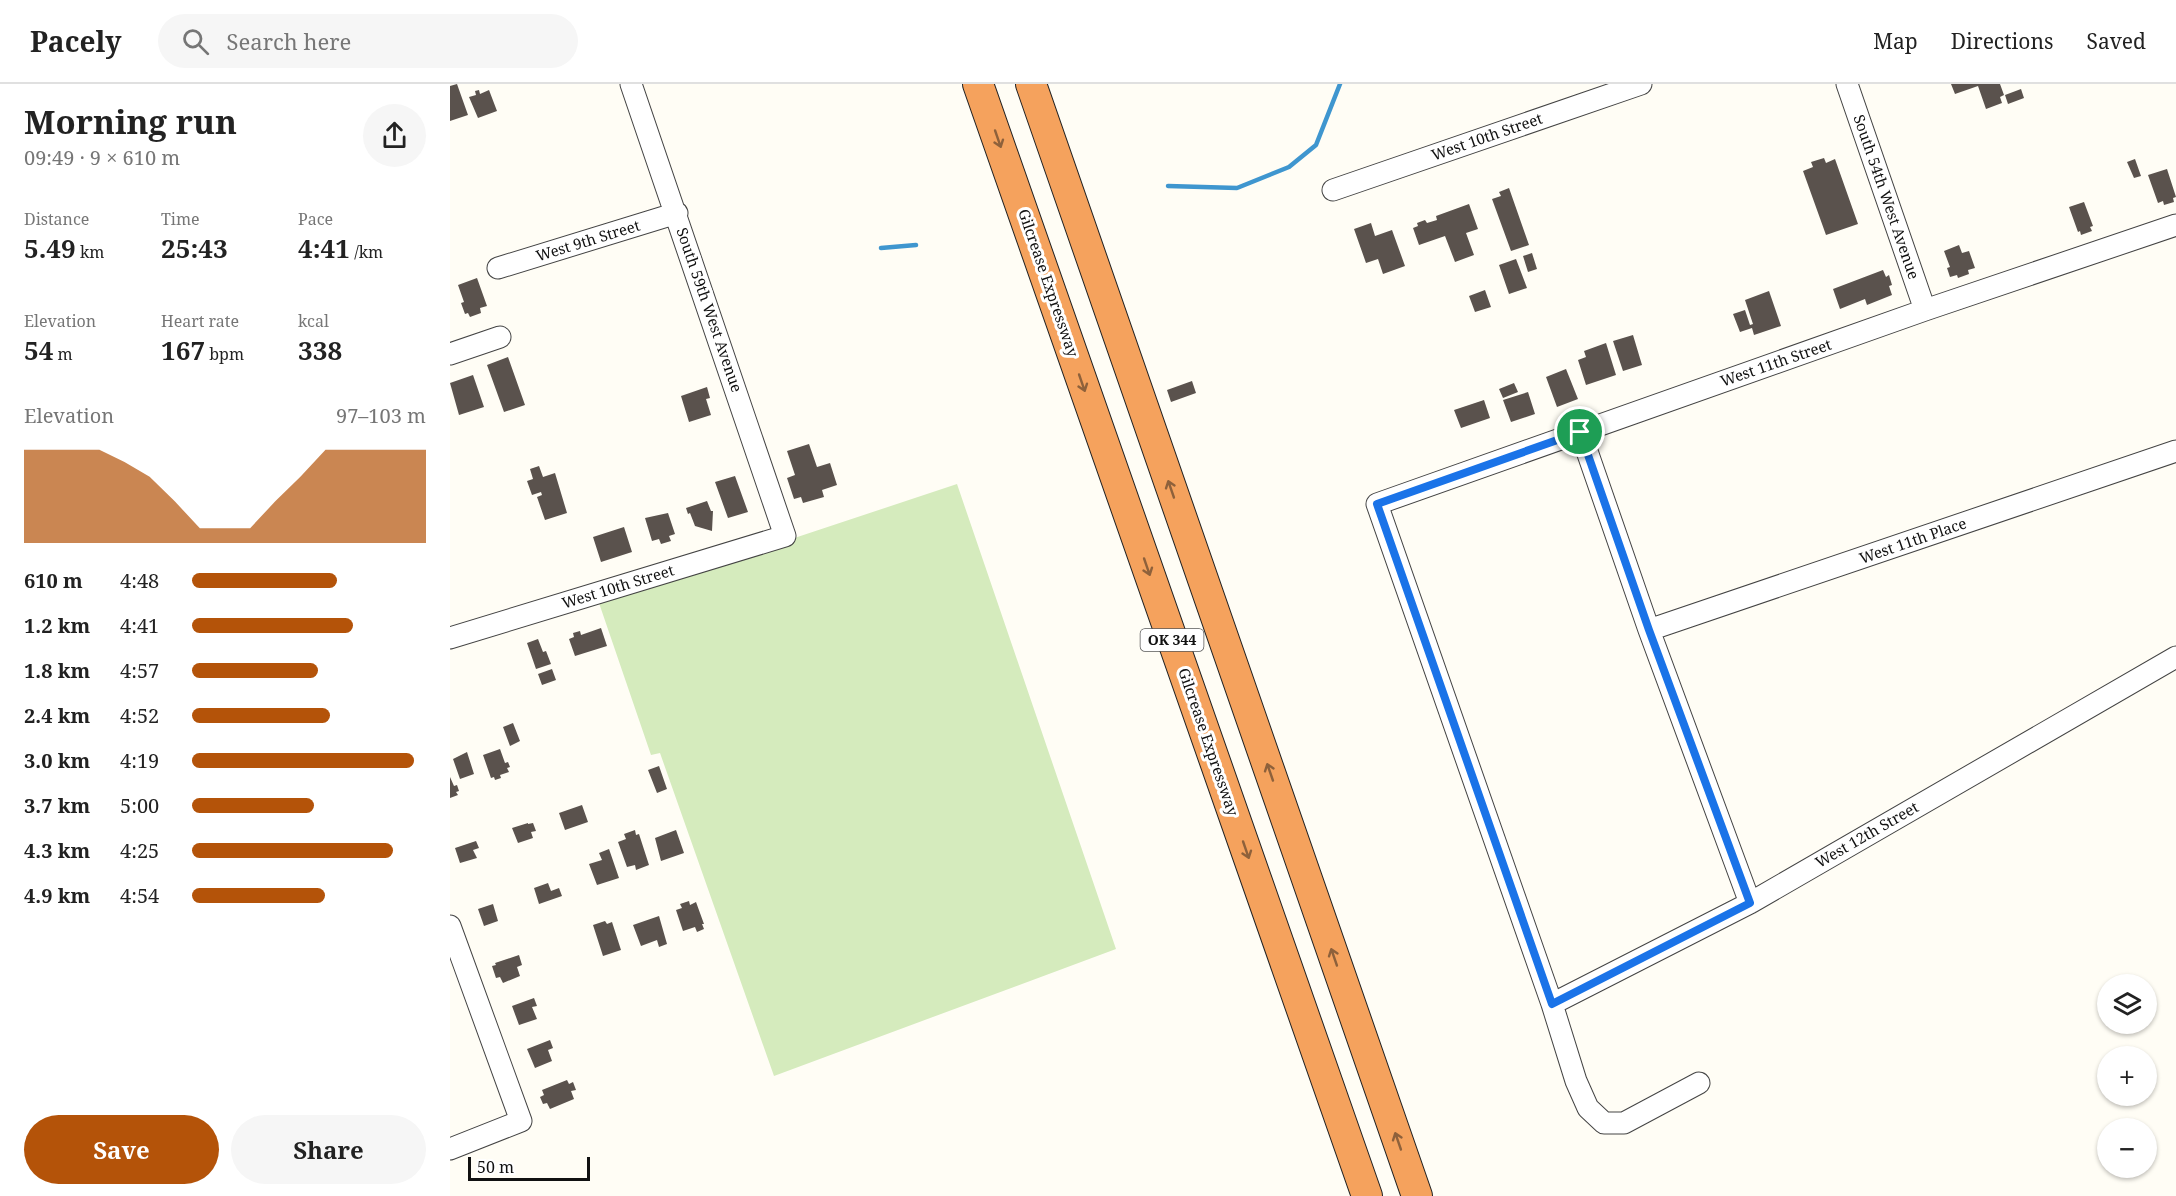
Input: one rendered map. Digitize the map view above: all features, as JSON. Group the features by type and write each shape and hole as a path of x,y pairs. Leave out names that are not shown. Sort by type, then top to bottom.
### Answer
{"highway":[{"name":"Gilcrease Expressway","path":"978,84 1368,1196"},
{"name":"OK 344","path":"1031,84 1418,1196"}],"street":[{"name":"South 59th West Avenue","path":"631,84 677,213 785,536"},
{"name":"West 10th Street","path":"1333,190 1641,84"},
{"name":"South 54th West Avenue","path":"1848,84 1925,310"},
{"name":"West 9th Street","path":"498,268 677,213"},
{"name":"West 11th Street","path":"1552,1004 1377,504 1925,310 2176,225"},
{"path":"450,354 500,337"},
{"path":"1580,432 1649,630 1750,903"},
{"name":"West 11th Place","path":"1649,630 2176,451"},
{"name":"West 10th Street","path":"450,638 785,536"},
{"name":"West 12th Street","path":"1552,1004 1750,903 2176,657"},
{"path":"450,926 521,1121 450,1149"},
{"path":"1552,1004 1576,1081 1588,1108 1604,1123 1624,1123 1699,1083"}],"green space":[{"path":"957,484 1116,949 774,1076 660,753 651,755 599,603"}],"building":[{"path":"457,84 468,115 450,121 450,86"},
{"path":"1951,84 2000,84 2004,95 2000,97 2002,103 1986,109 1978,86 1955,94"},
{"path":"2021,89 2024,98 2008,104 2005,95"},
{"path":"479,90 480,94 489,90 497,111 478,118 469,97 476,95 475,91"},
{"path":"1824,158 1826,163 1835,159 1858,224 1826,235 1803,171 1813,167 1811,162"},
{"path":"2135,159 2141,176 2134,178 2127,162"},
{"path":"2167,169 2176,197 2173,198 2174,202 2164,205 2163,201 2158,203 2148,175"},
{"path":"1509,188 1529,245 1511,251 1492,199 1501,196 1499,192"},
{"path":"2084,202 2093,226 2090,227 2092,231 2081,235 2069,207"},
{"path":"1469,204 1478,229 1466,233 1474,255 1455,262 1445,236 1419,245 1413,228 1418,226 1417,223 1437,220 1436,216"},
{"path":"1371,223 1375,236 1392,230 1405,266 1383,274 1378,259 1366,263 1354,229"},
{"path":"1959,245 1962,253 1969,251 1975,268 1968,270 1969,274 1958,278 1957,275 1950,277 1947,268 1950,267 1944,251"},
{"path":"1532,253 1537,269 1528,272 1523,256"},
{"path":"1516,259 1527,288 1509,294 1499,265"},
{"path":"1883,270 1886,277 1889,275 1892,295 1867,305 1865,299 1840,309 1833,289"},
{"path":"477,278 487,306 480,308 481,313 470,317 468,313 465,314 461,303 464,302 458,285"},
{"path":"1485,290 1491,307 1475,312 1469,296"},
{"path":"1769,291 1781,326 1754,335 1752,328 1740,332 1733,314 1745,310 1750,325 1753,324 1745,300"},
{"path":"1633,335 1642,365 1623,371 1613,341"},
{"path":"1606,343 1616,375 1586,385 1578,360 1586,357 1584,351"},
{"path":"508,357 525,405 504,412 487,365"},
{"path":"1566,369 1578,399 1557,407 1546,377"},
{"path":"473,375 484,407 459,415 450,383"},
{"path":"1192,381 1196,393 1171,402 1167,390"},
{"path":"1514,383 1518,392 1503,398 1499,389"},
{"path":"707,387 710,398 706,399 711,415 689,422 681,396"},
{"path":"1528,392 1535,414 1511,422 1503,400"},
{"path":"1484,400 1490,418 1461,428 1454,410"},
{"path":"809,444 817,467 830,463 837,485 822,490 824,497 803,503 801,497 794,499 787,478 795,475 787,451"},
{"path":"539,466 543,477 555,473 567,513 545,520 537,497 542,495 541,492 532,495 527,481 533,479 530,469"},
{"path":"735,476 748,512 728,518 715,482"},
{"path":"707,501 713,511 712,531 695,526 686,508"},
{"path":"668,513 675,534 669,536 671,541 661,544 659,539 652,541 645,518"},
{"path":"624,527 632,552 601,562 593,537"},
{"path":"601,628 607,646 575,656 569,639 574,637 573,633 580,631 581,635"},
{"path":"538,639 551,664 536,669 527,643"},
{"path":"552,669 556,680 542,685 538,674"},
{"path":"513,723 520,741 510,746 503,727"},
{"path":"500,749 505,763 508,762 510,767 507,768 509,772 500,775 501,778 495,780 494,777 491,778 483,755"},
{"path":"467,752 474,774 460,779 453,759"},
{"path":"659,766 667,789 657,793 648,770"},
{"path":"450,777 459,791 456,792 458,795 450,798"},
{"path":"582,805 588,822 565,830 559,813"},
{"path":"533,823 536,831 531,832 533,838 518,843 512,828"},
{"path":"635,830 636,835 639,834 649,865 636,870 635,865 627,867 618,842 626,839 624,834"},
{"path":"676,830 684,853 661,861 655,838"},
{"path":"476,841 479,848 473,850 477,858 460,863 455,848"},
{"path":"609,849 619,878 597,885 589,864 602,860 599,853"},
{"path":"548,883 551,891 559,888 562,896 539,904 534,888"},
{"path":"689,901 690,905 696,902 704,924 702,924 704,929 697,932 695,927 683,931 676,910 682,908 680,904"},
{"path":"493,904 498,921 484,926 478,909"},
{"path":"659,916 667,944 659,947 657,940 641,946 633,925"},
{"path":"605,921 607,924 612,922 621,950 603,956 593,925"},
{"path":"519,955 522,965 517,967 520,976 503,983 500,977 496,978 492,966 496,965 495,963"},
{"path":"534,998 537,1006 532,1007 537,1019 519,1025 512,1006"},
{"path":"550,1040 553,1048 548,1050 552,1061 535,1068 527,1049"},
{"path":"567,1080 569,1084 573,1082 576,1090 571,1091 574,1099 550,1109 547,1103 543,1104 540,1097 544,1095 542,1090"}],"waterway":[{"path":"1168,186 1237,188 1289,167 1316,145 1340,84"},
{"path":"881,248 916,245"}],"route":[{"path":"1580,432 1649,630 1750,903 1552,1004 1377,504 1580,432"}]}
